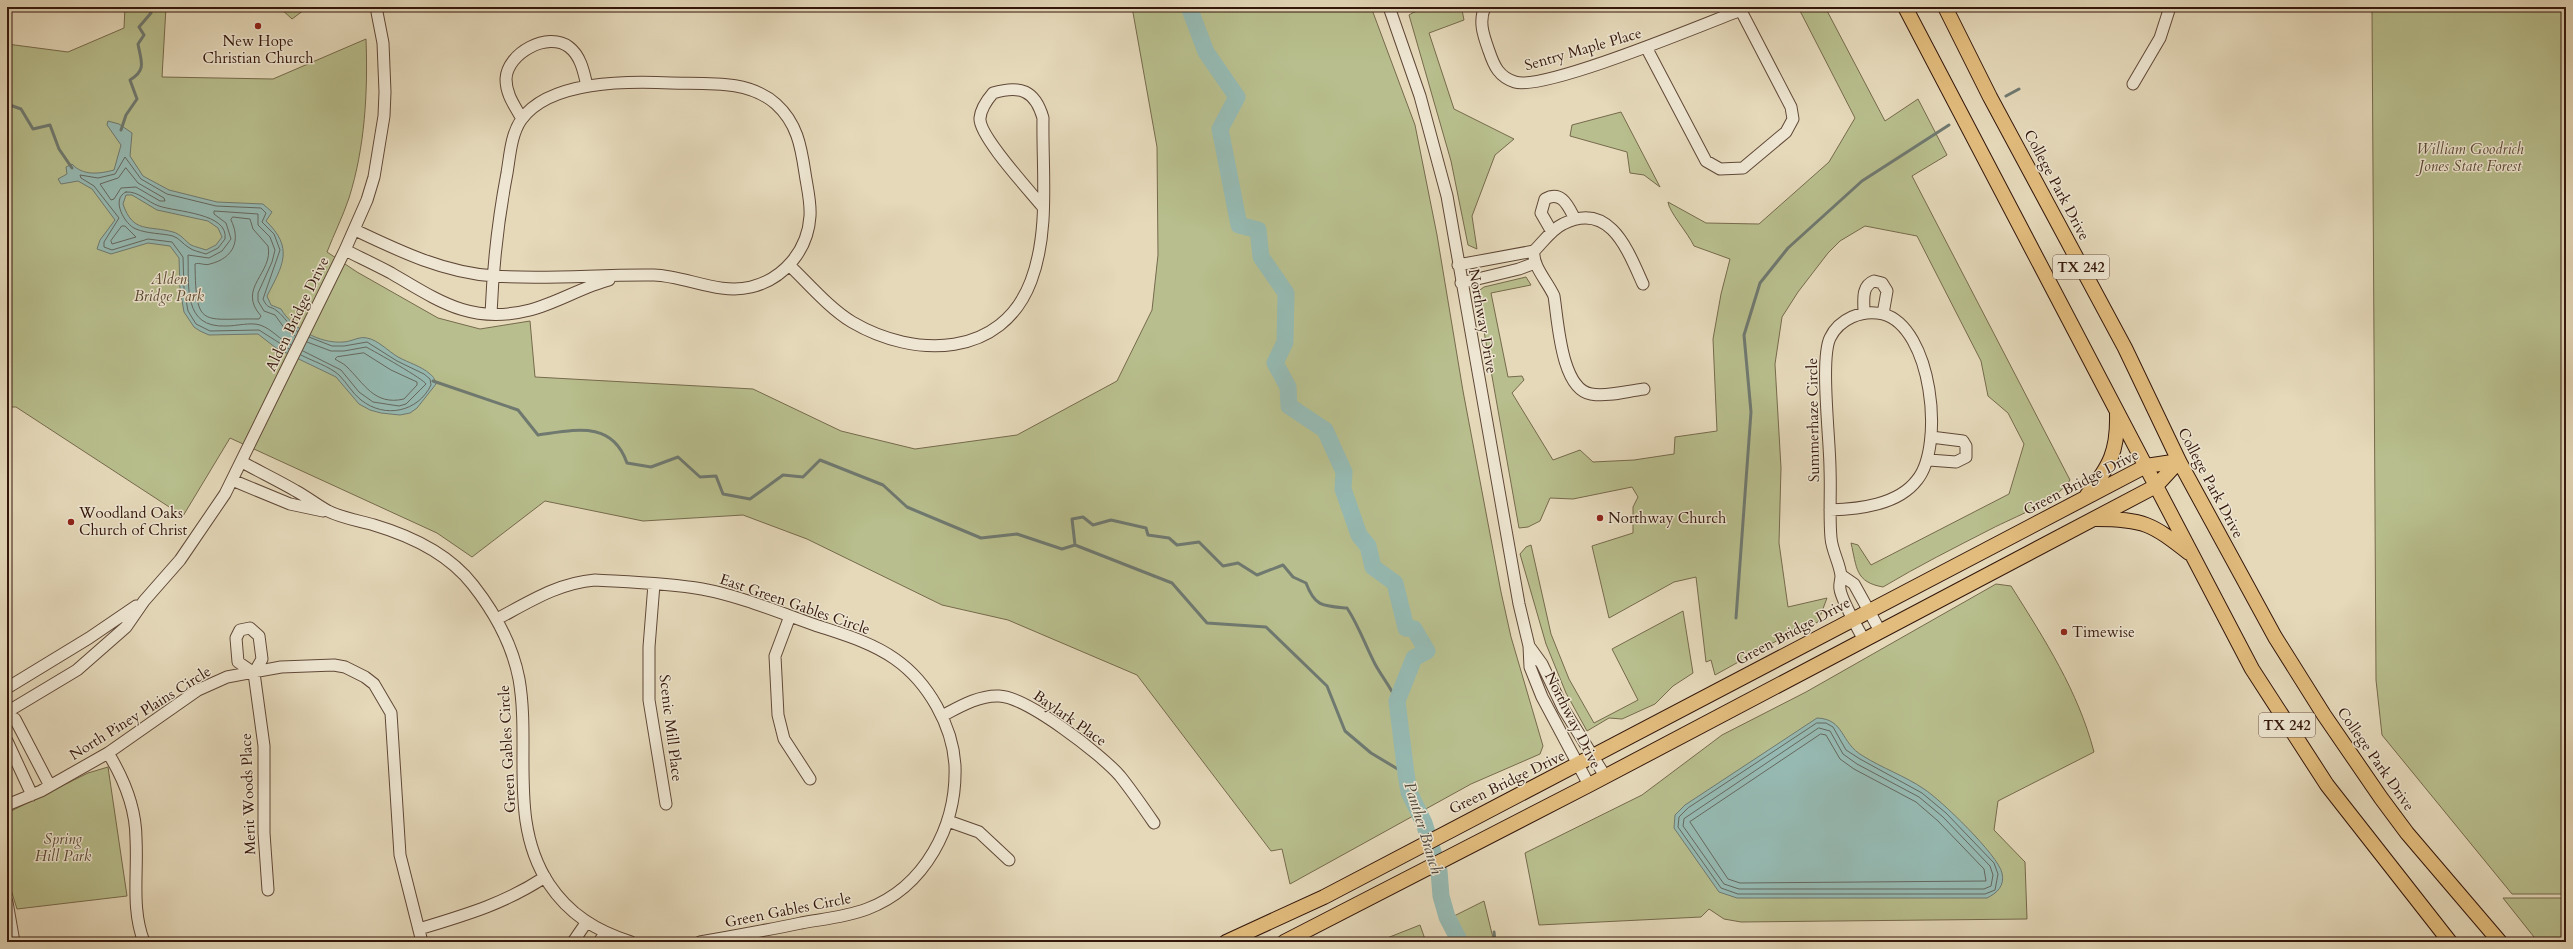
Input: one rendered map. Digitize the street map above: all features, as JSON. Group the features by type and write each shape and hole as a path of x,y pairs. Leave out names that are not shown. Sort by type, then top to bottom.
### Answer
{"main road":[{"name":"TX 242","path":"1905,7 2252,669 2298,744 2361,831 2450,942"},
{"name":"College Park Drive","path":"1945,7 1990,97 2125,348 2179,461 2275,637 2324,716 2407,833 2500,942"},
{"path":"2085,498 2106,472 2114,454 2118,436 2117,412"},
{"path":"1284,942 1589,785 2156,486 2179,461"},
{"name":"Green Bridge Drive","path":"1226,942 1324,897 1488,809 1579,765 1868,610 2146,466 2179,461"},
{"path":"2094,519 2142,522 2159,529 2193,556"},
{"path":"1997,544 2012,562"}],"street":[{"name":"Alden Bridge Drive","path":"7,712 48,689 95,656 126,627 144,601 168,574 202,531 242,462 345,250 374,177 376,150 384,116 385,68 376,7"},
{"name":"Northway Drive","path":"1390,7 1420,96 1447,196 1461,283 1519,604 1529,646 1530,667 1539,691 1570,752 1579,765 1589,785"},
{"path":"2133,84 2160,38 2170,7"},
{"path":"1646,47 1700,153 1706,160 1720,169 1735,170 1753,161 1786,132 1793,119 1791,107 1740,8"},
{"name":"Sentry Maple Place","path":"1481,9 1483,30 1495,68 1504,77 1516,82 1534,82 1646,47 1740,8"},
{"path":"522,119 508,95 506,78 510,63 521,52 547,41 558,42 570,48 579,59 587,86"},
{"path":"354,230 433,263 493,276 665,276 737,289 747,288 769,280 789,265 806,237 810,206 799,139 790,120 774,102 756,91 734,85 631,81 587,86 547,101 522,119 515,132 498,217 493,276 491,314"},
{"path":"789,265 841,313 869,330 921,344 946,345 967,342 987,335 1003,324 1023,299 1032,280 1042,226 1043,118 1038,103 1027,92 1008,88 993,93 984,105 980,119 985,136 1042,206"},
{"path":"1552,232 1542,213 1545,199 1555,196 1564,199 1575,219"},
{"path":"1458,265 1534,251 1562,224 1575,219 1598,220 1615,231 1624,243 1643,284"},
{"path":"345,250 390,272 440,303 464,311 491,314 531,310 602,282 628,277"},
{"path":"1534,251 1535,263 1550,284 1554,296 1567,369 1577,387 1592,394 1644,389"},
{"path":"1461,283 1535,263"},
{"path":"1864,313 1865,290 1867,285 1874,281 1882,283 1887,291 1883,314"},
{"name":"Summerhaze Circle","path":"1830,510 1877,504 1899,495 1916,482 1929,460 1931,437 1927,380 1922,356 1910,334 1902,324 1883,314 1864,313 1844,322 1836,330 1827,347 1830,510 1831,541 1841,575 1840,590 1864,640"},
{"path":"1929,460 1956,462 1966,457 1967,451 1963,441 1931,437"},
{"name":"Green Gables Circle","path":"242,462 297,491 329,512"},
{"name":"Green Gables Circle","path":"232,480 290,504 329,512 402,534 433,550 471,583 497,619 512,651 519,681 527,832 538,866 544,877 566,906 602,937 631,942"},
{"path":"1841,575 1854,584 1880,631"},
{"name":"East Green Gables Circle","path":"497,619 554,589 580,581 595,580 654,584 723,593 870,645 896,660 920,682 942,716"},
{"name":"Scenic Mill Place","path":"654,584 649,647 650,700 666,804"},
{"name":"Alden Bridge Drive","path":"7,688 89,638 144,601"},
{"path":"790,616 775,656 778,715 784,739 810,779"},
{"name":"Northway Drive","path":"1529,646 1542,664 1563,708 1605,776"},
{"name":"North Piney Plains Circle","path":"7,805 50,786 108,753 198,690 226,677 281,667 334,665 345,667 365,677 382,693 392,713 400,855 422,942"},
{"name":"Merit Woods Place","path":"254,673 264,746 264,833 268,890"},
{"name":"Baylark Place","path":"942,716 990,696 1000,696 1021,702 1096,753 1120,776 1154,823"},
{"path":"7,715 15,719 50,786"},
{"name":"Green Gables Circle","path":"700,942 843,916 880,902 919,872 933,853 948,821 955,785 954,762 950,738 942,716"},
{"path":"7,741 32,795"},
{"path":"108,753 126,789 136,826 136,906 144,942"},
{"path":"948,821 980,832 1009,860"},
{"path":"419,928 489,907 521,893 544,877"},
{"path":"7,902 14,942"},
{"path":"573,942 586,923"}],"green space":[{"name":"Alden Bridge Park","path":"125,7 166,7 162,77 273,79 366,39 366,99 359,159 349,198 327,252 357,272 438,318 480,329 530,321 535,377 753,389 841,431 915,449 1017,435 1117,381 1152,310 1158,255 1157,147 1132,7 1371,7 1415,125 1437,235 1463,391 1501,592 1511,637 1543,746 1540,754 1471,784 1290,884 1282,849 1271,851 1137,675 1008,620 942,605 807,539 743,515 643,521 545,501 472,557 437,533 230,438 183,516 16,407 7,407 7,44 68,52 124,28"},
{"path":"279,7 308,7 292,19"},
{"path":"1441,7 1462,10 1464,20 1429,33 1454,109 1514,139 1495,155 1472,216 1477,249 1468,245 1451,161 1409,15 1421,10"},
{"path":"1798,7 1825,7 1885,121 1918,99 1947,155 1912,176 2070,480 2064,488 2045,502 1936,557 1883,587 1867,582 1862,577 1856,567 1851,543 1858,545 1871,565 2009,494 2024,444 2008,413 1988,396 1981,361 1917,236 1865,226 1840,241 1828,253 1798,292 1782,317 1775,364 1781,468 1779,543 1788,607 1827,598 1818,622 1780,639 1715,675 1711,660 1706,662 1696,577 1674,582 1609,618 1592,546 1633,533 1633,507 1638,497 1632,487 1573,499 1550,498 1540,521 1528,527 1519,528 1477,292 1484,287 1526,277 1531,285 1491,293 1508,377 1522,376 1524,380 1512,393 1553,460 1580,450 1593,462 1634,460 1674,454 1675,437 1717,431 1713,339 1721,294 1730,259 1694,246 1668,202 1706,223 1759,224 1829,162 1855,118"},
{"name":"William Goodrich Jones State Forest","path":"2372,7 2566,7 2566,894 2512,894 2382,735 2376,680"},
{"path":"1621,112 1660,187 1644,175 1630,173 1627,152 1570,136 1572,125"},
{"path":"1531,545 1551,634 1569,679 1594,723 1638,700 1612,649 1683,611 1693,673 1673,686 1655,704 1622,719 1609,718 1587,731 1566,693 1546,644 1520,554 1526,547"},
{"path":"1996,584 2011,586 2048,646 2070,687 2094,752 1998,801 1994,830 2025,862 2027,919 1741,922 1724,919 1709,909 1701,917 1539,925 1525,853 1642,795 1722,735 1806,692"},
{"name":"Spring Hill Park","path":"108,767 127,896 17,909 7,877 7,813 88,773"},
{"path":"2503,898 2566,898 2566,942 2538,942"},
{"path":"1484,901 1494,942 1450,942 1452,917"},
{"path":"1420,925 1426,942 1377,942"}],"water":[{"path":"108,121 119,124 132,133 130,156 143,176 169,190 217,202 263,204 272,212 266,221 275,231 280,240 283,248 283,257 278,275 267,296 271,305 281,309 299,328 316,337 334,342 346,342 361,338 371,339 398,357 426,371 433,377 436,384 417,408 410,413 400,415 370,410 359,404 336,377 276,348 258,334 209,335 200,331 194,327 184,312 180,289 179,258 170,246 148,243 111,254 97,249 100,240 115,220 92,189 78,181 61,184 58,179 67,174 66,167 72,164 81,171 92,173 114,170 121,145 107,125","holes":["126,195 132,195 157,210 208,221 218,228 222,237 216,245 206,250 191,245 176,233 143,227 132,220 127,214 123,204"]},
{"path":"1817,718 1826,719 1838,727 1850,745 1863,756 1924,789 1943,804 1968,828 1991,854 2002,873 2002,882 1997,891 1987,898 1737,898 1719,892 1674,828 1675,815 1685,805"}],"waterway":[{"path":"121,130 126,115 137,99 130,80 139,73 142,65 138,44 144,35 139,27 151,13 148,7"},
{"name":"Panther Branch","path":"1189,7 1206,52 1237,97 1220,129 1239,225 1258,230 1261,257 1286,293 1285,342 1275,363 1288,387 1289,406 1325,430 1344,472 1343,489 1359,535 1368,546 1373,567 1395,583 1406,628 1414,629 1427,651 1414,658 1397,701 1409,792 1424,823 1439,871 1441,896 1447,917 1460,942"},
{"path":"2006,96 2019,89"},
{"path":"7,104 21,109 33,129 50,125 59,149 72,168"},
{"path":"1736,618 1751,412 1744,335 1760,283 1788,248 1862,181 1949,125"},
{"path":"433,381 518,410 538,435 578,430 602,434 612,440 620,449 627,463 651,467 678,457 700,477 716,476 723,494 750,499 783,475 803,477 820,460 883,485 907,507 981,538 1017,534 1062,549 1075,545 1072,519 1083,517 1093,525 1111,520 1146,528 1148,535 1169,538 1177,545 1199,542 1223,566 1238,563 1257,575 1283,565 1293,577 1306,583 1313,597 1321,604 1332,607 1347,608 1375,664 1397,701"},
{"path":"1075,545 1172,583 1207,623 1266,627 1327,686 1345,731 1371,753 1406,774"},
{"path":"1494,932 1495,942"}],"place":[{"name":"New Hope Christian Church","path":"258,26"},
{"name":"Northway Church","path":"1600,518"},
{"name":"Woodland Oaks Church of Christ","path":"71,522"},
{"name":"Timewise","path":"2064,632"}]}
